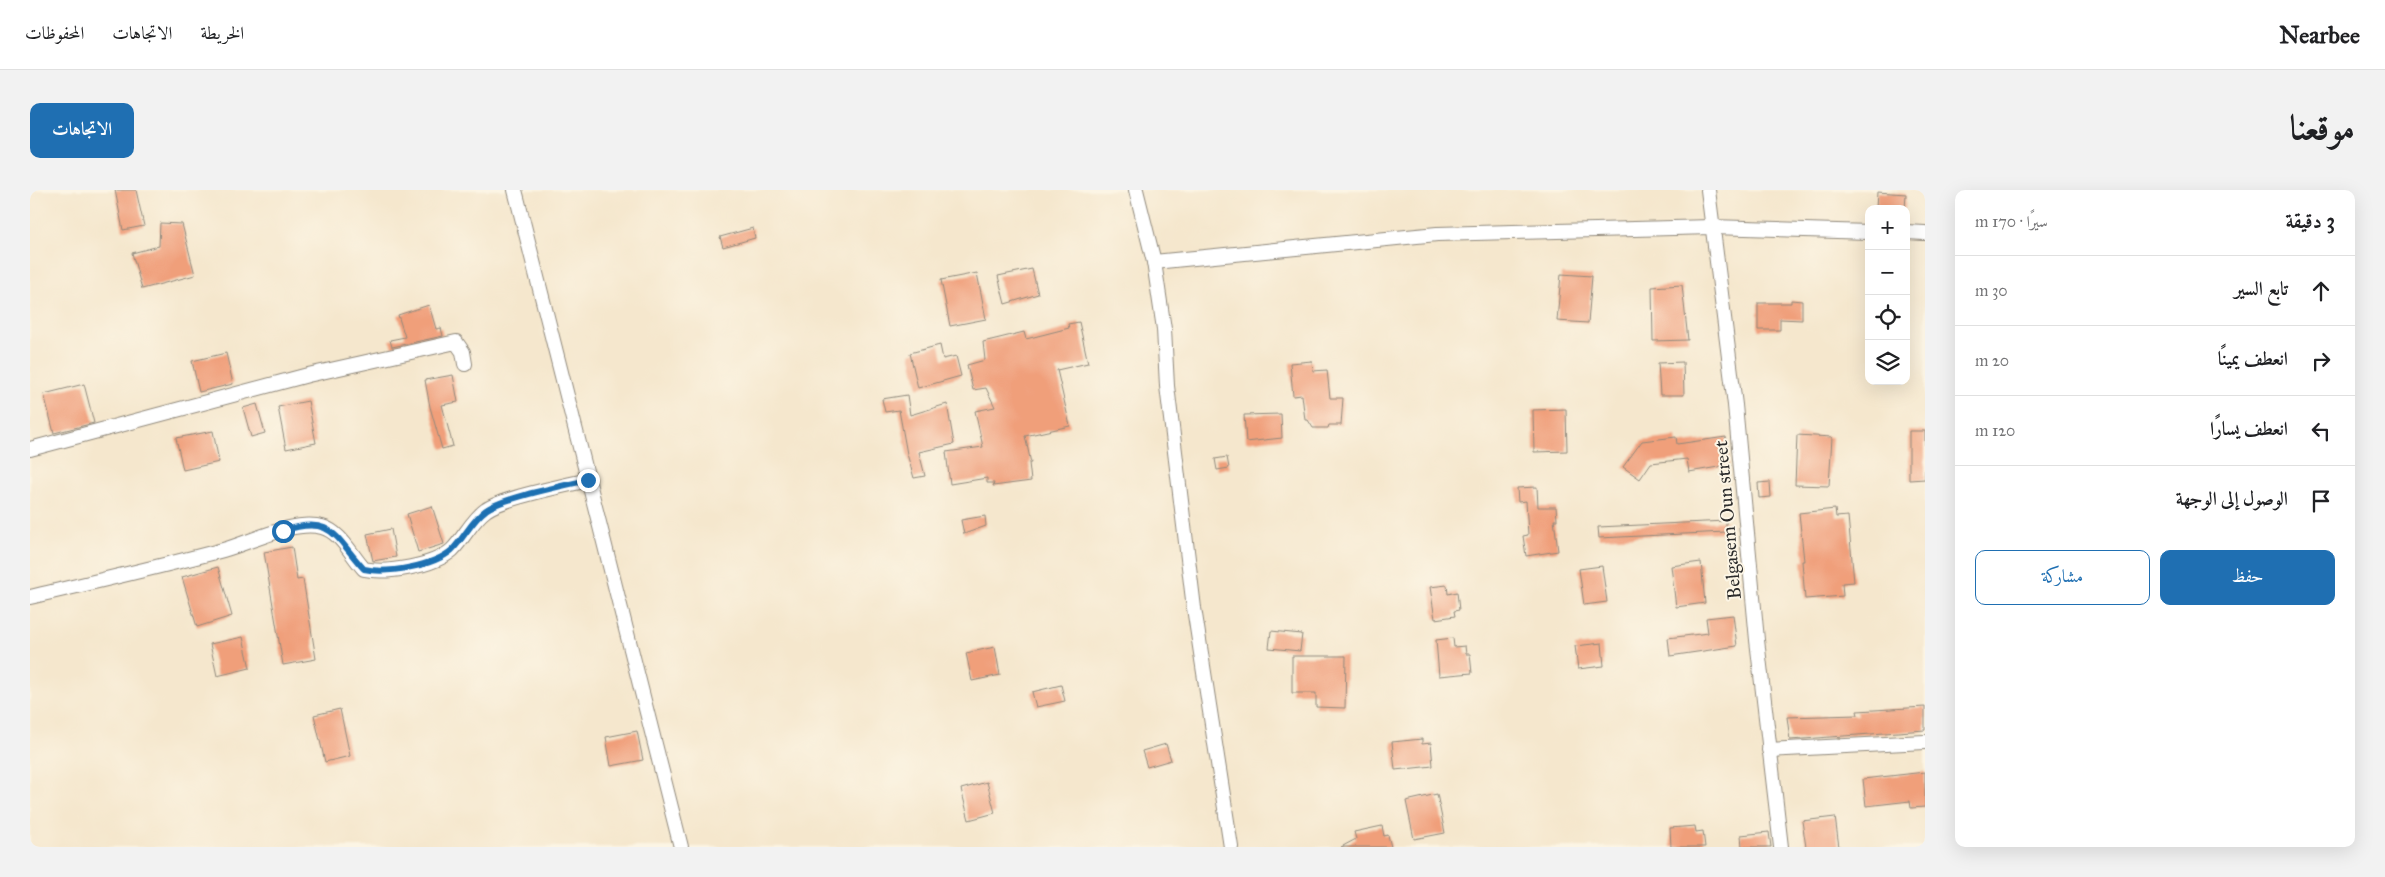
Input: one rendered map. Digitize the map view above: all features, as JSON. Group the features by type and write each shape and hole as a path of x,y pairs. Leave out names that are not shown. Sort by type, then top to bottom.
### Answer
{"street":[{"path":"515,190 680,847"},
{"path":"1136,190 1154,262 1164,329 1167,386 1193,599 1231,847"},
{"name":"Belgasem Oun street","path":"1708,190 1735,405 1769,750 1781,847"},
{"path":"1154,262 1437,234 1712,227 1865,232"},
{"path":"1910,232 1925,232"},
{"path":"30,449 308,375 456,342 463,352 465,364"},
{"path":"30,597 224,549 295,527 308,525 321,526 333,531 364,569 391,570 416,566 443,557 453,549 462,535 486,509 588,480"},
{"path":"1769,750 1925,742"}],"building":[{"path":"115,190 136,190 144,226 123,230"},
{"path":"1877,192 1906,194 1905,205 1876,205"},
{"path":"160,223 182,224 195,275 142,289 132,253 159,246"},
{"path":"753,228 755,238 723,247 720,237"},
{"path":"1032,269 1038,294 1005,304 998,276"},
{"path":"977,273 986,319 950,326 941,280"},
{"path":"1561,274 1592,276 1588,323 1557,321"},
{"path":"1682,285 1688,340 1653,341 1652,287"},
{"path":"1791,300 1802,301 1802,320 1780,319 1780,330 1758,330 1758,303 1791,303"},
{"path":"429,305 436,329 441,328 443,336 392,347 390,340 405,337 398,315"},
{"path":"1079,322 1088,363 1057,370 1070,426 1025,436 1031,463 1029,463 1031,481 993,486 994,483 987,483 987,478 950,484 946,452 983,447 975,411 995,407 986,388 973,390 967,365 985,360 983,342 1024,332 1026,339 1069,328 1068,324"},
{"path":"940,345 943,359 956,356 961,376 918,388 910,353"},
{"path":"226,353 233,384 199,392 192,361"},
{"path":"1312,361 1313,371 1327,370 1330,398 1343,398 1341,425 1329,425 1328,428 1313,428 1308,420 1305,420 1302,395 1293,396 1290,363"},
{"path":"1683,362 1684,395 1660,395 1658,363"},
{"path":"453,375 458,402 442,405 453,446 442,449 430,407 425,380"},
{"path":"84,384 94,423 54,433 44,394"},
{"path":"907,395 910,415 947,404 954,444 919,452 925,476 914,478 907,454 899,410 885,412 882,399"},
{"path":"308,401 316,443 286,449 278,407"},
{"path":"257,404 265,433 251,437 243,408"},
{"path":"1566,409 1567,451 1534,452 1533,410"},
{"path":"1281,414 1282,438 1246,442 1244,415"},
{"path":"213,431 219,462 183,470 176,438"},
{"path":"1909,431 1925,431 1925,479 1909,480"},
{"path":"1797,435 1832,437 1829,486 1795,485"},
{"path":"1676,437 1677,444 1726,437 1730,465 1689,472 1687,459 1651,463 1640,479 1623,467 1642,441"},
{"path":"1227,457 1229,468 1217,470 1215,459"},
{"path":"1770,482 1771,497 1759,498 1758,483"},
{"path":"1537,487 1538,507 1556,507 1557,520 1554,520 1558,551 1526,556 1523,536 1528,535 1526,501 1518,502 1517,488"},
{"path":"432,506 444,544 418,552 407,514"},
{"path":"1835,509 1836,517 1848,516 1854,582 1842,583 1843,596 1805,599 1802,561 1804,561 1799,513"},
{"path":"985,516 986,526 964,534 961,520"},
{"path":"1726,521 1726,532 1599,538 1598,527"},
{"path":"391,529 396,557 373,561 367,534"},
{"path":"292,547 297,580 303,579 316,659 283,665 264,552"},
{"path":"1701,562 1705,603 1676,607 1671,566"},
{"path":"1602,566 1607,602 1584,605 1579,569"},
{"path":"218,567 232,616 197,627 182,577"},
{"path":"1447,585 1448,594 1457,592 1459,610 1454,611 1455,616 1435,619 1430,587"},
{"path":"1733,615 1737,646 1670,656 1668,638 1708,633 1706,618"},
{"path":"1271,631 1302,634 1300,651 1269,648"},
{"path":"243,637 250,668 217,676 210,644"},
{"path":"1453,638 1454,647 1465,646 1466,654 1470,654 1472,673 1439,676 1436,640"},
{"path":"1602,643 1604,666 1578,669 1575,646"},
{"path":"995,647 1000,675 972,681 966,653"},
{"path":"1292,656 1346,656 1345,708 1316,707 1316,693 1292,693"},
{"path":"1061,685 1065,701 1036,707 1032,692"},
{"path":"1925,707 1925,730 1790,740 1787,717 1858,715 1857,711"},
{"path":"340,709 350,756 325,762 314,715"},
{"path":"637,731 643,760 611,766 606,737"},
{"path":"1422,739 1422,744 1431,743 1433,766 1395,770 1392,742"},
{"path":"1166,744 1171,760 1147,767 1142,751"},
{"path":"1925,772 1925,807 1911,808 1910,801 1866,806 1863,779"},
{"path":"987,782 995,813 969,820 961,789"},
{"path":"1437,794 1445,833 1414,839 1406,801"},
{"path":"1835,817 1839,847 1806,847 1802,821"},
{"path":"1382,826 1384,836 1388,835 1391,847 1341,847 1356,839 1354,832"},
{"path":"1695,826 1696,832 1703,831 1705,847 1671,847 1670,828"},
{"path":"1769,832 1771,847 1742,847 1741,835"}],"route":[{"path":"283,531 308,525 321,526 333,531 364,569 391,570 416,566 443,557 453,549 462,535 486,509 588,480"}]}
